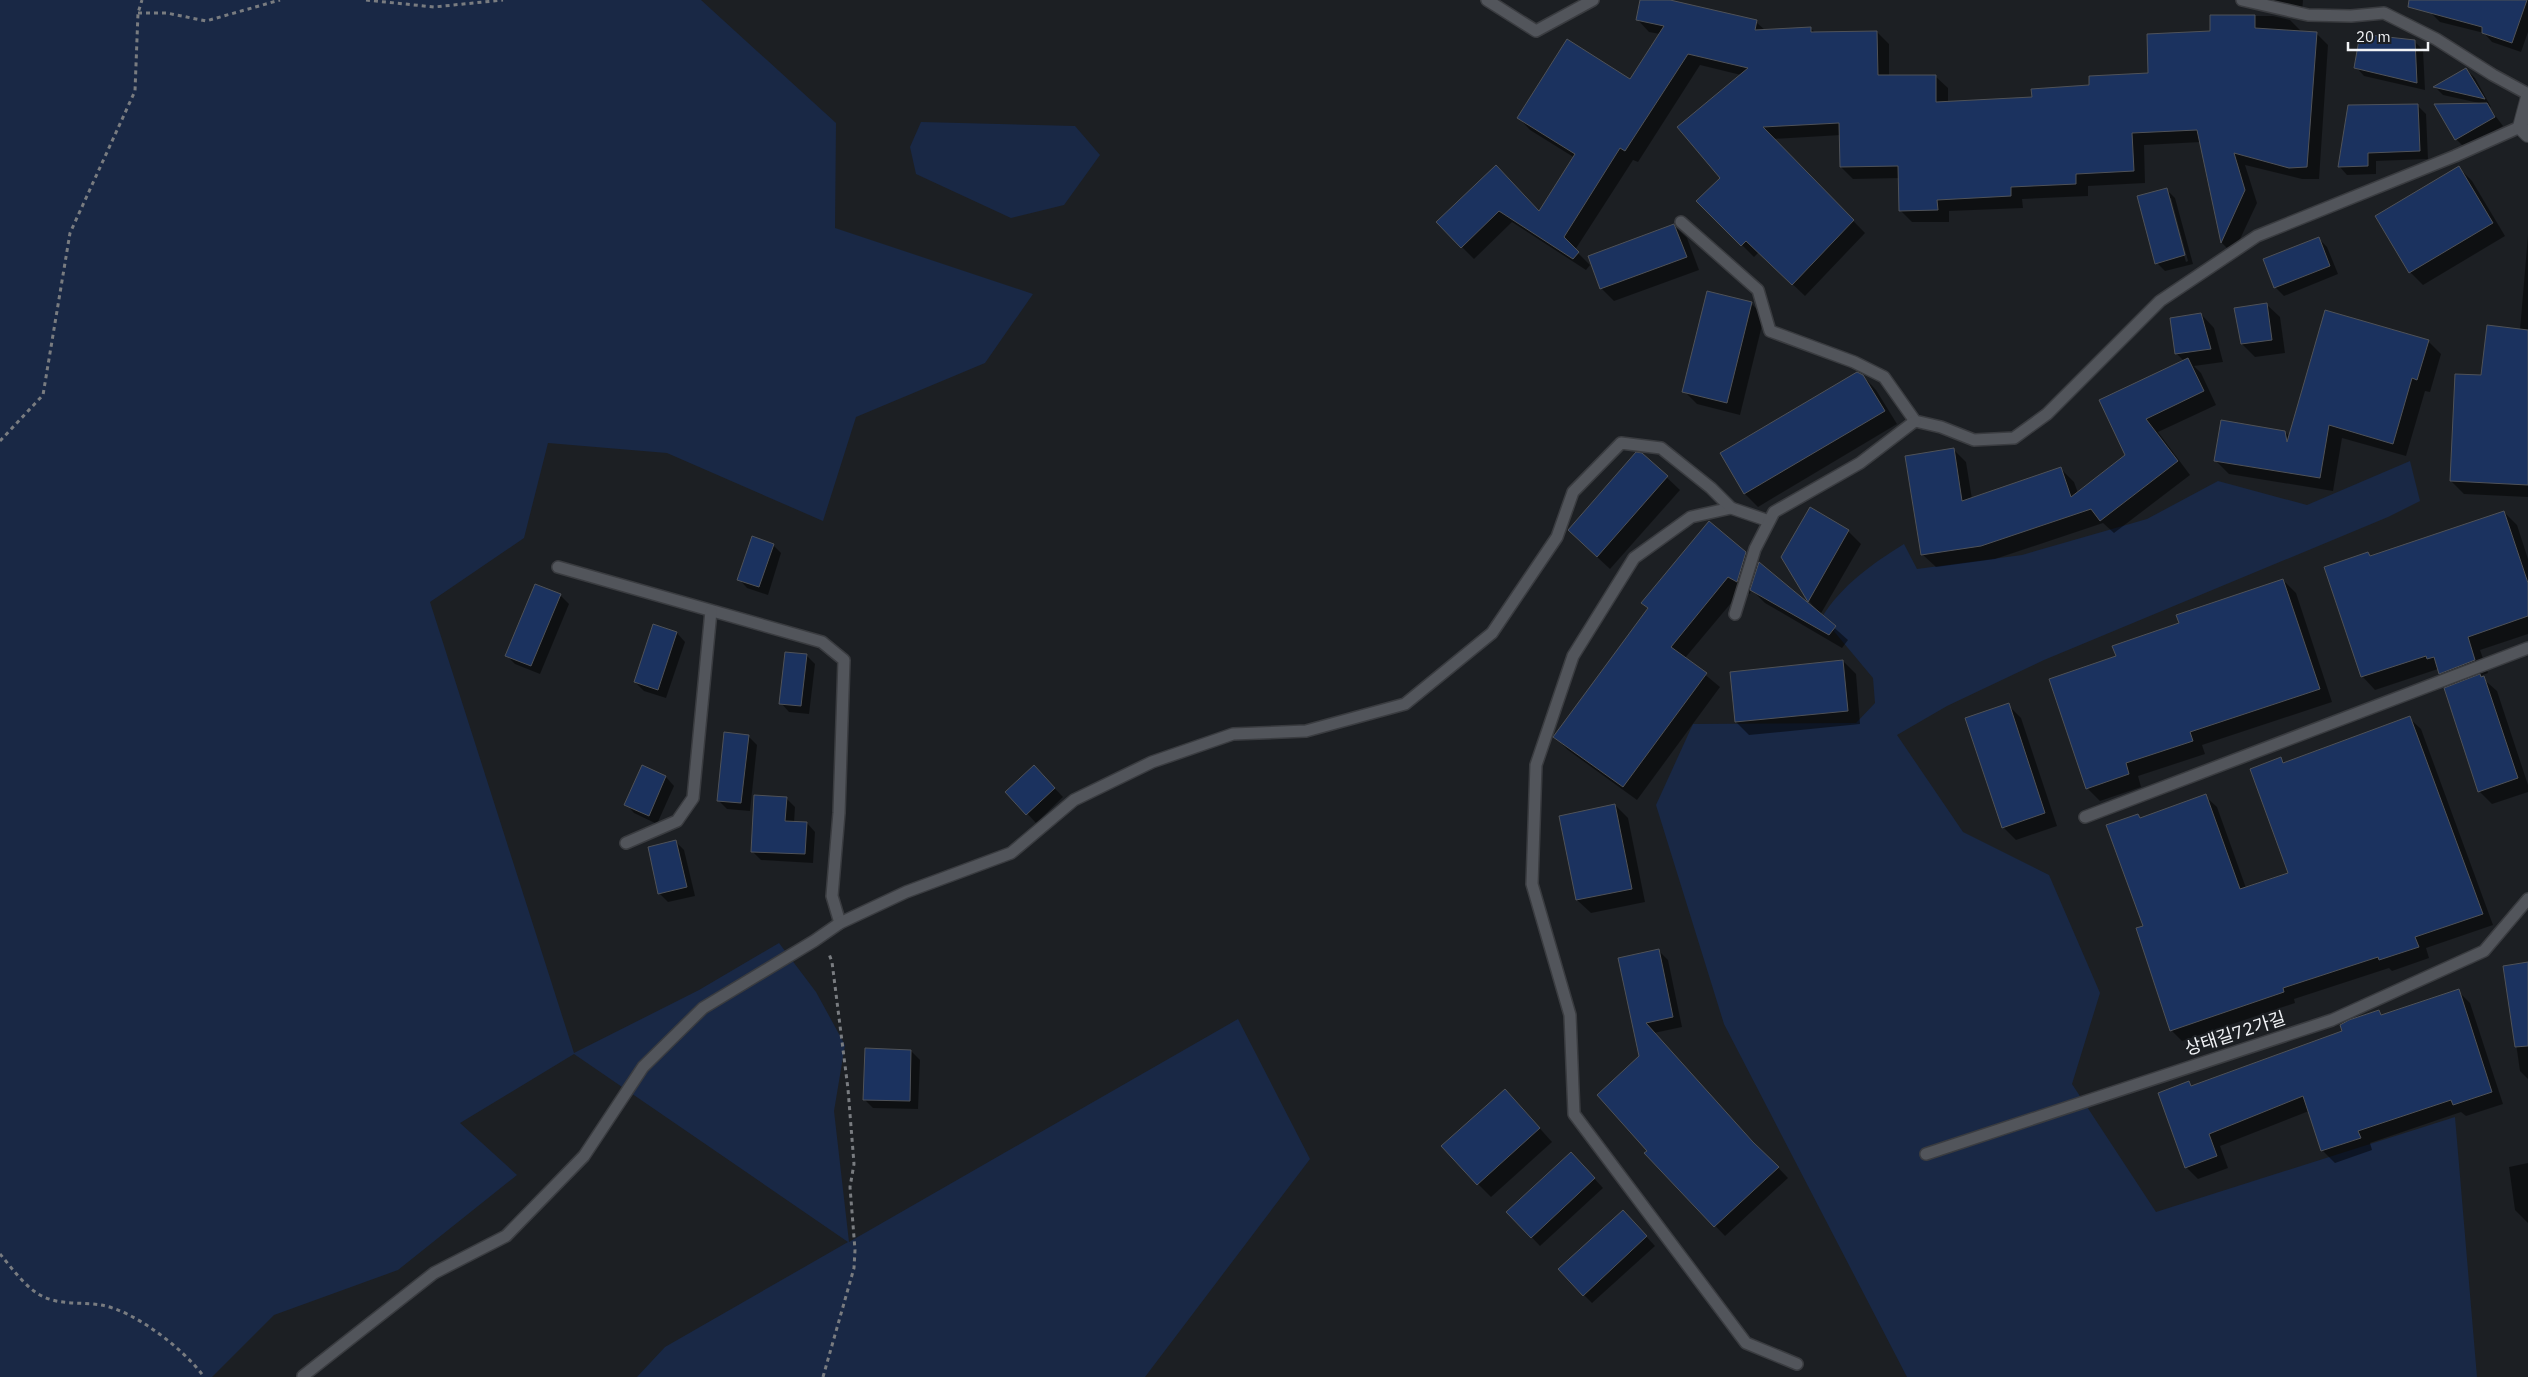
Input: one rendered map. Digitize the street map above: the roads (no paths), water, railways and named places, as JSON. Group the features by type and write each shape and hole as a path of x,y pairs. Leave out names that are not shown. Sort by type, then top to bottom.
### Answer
{"street":[{"path":"2524,131 2528,95"}],"lane":[{"path":"1487,0 1536,31 1593,0"},
{"path":"2242,0 2308,15 2351,16 2384,13 2436,39 2528,95"},
{"path":"1681,222 1758,290 1770,331 1854,362 1884,377 1915,421 1941,427 1974,440 2014,438 2047,414 2160,301 2257,236 2456,156 2524,131"},
{"path":"1734,614 1755,549 1774,512 1860,463 1915,421"},
{"path":"303,1376 434,1273 506,1236 584,1156 643,1068 703,1008 822,936 840,923 906,892 1011,853 1074,800 1152,762 1233,734 1306,731 1405,704 1492,633 1557,537 1573,492 1621,443 1661,448 1711,488 1730,508 1769,521"},
{"path":"1730,508 1690,517 1634,558 1573,656 1536,765 1532,884 1570,1015 1574,1114 1746,1343 1797,1364"},
{"path":"558,567 822,642 844,660 838,813 832,896 840,923"},
{"path":"626,843 678,821 693,798 712,611"},
{"path":"2085,817 2528,648"},
{"name":"상태길72가길","path":"1926,1154 2332,1020 2484,951 2528,899"}]}
